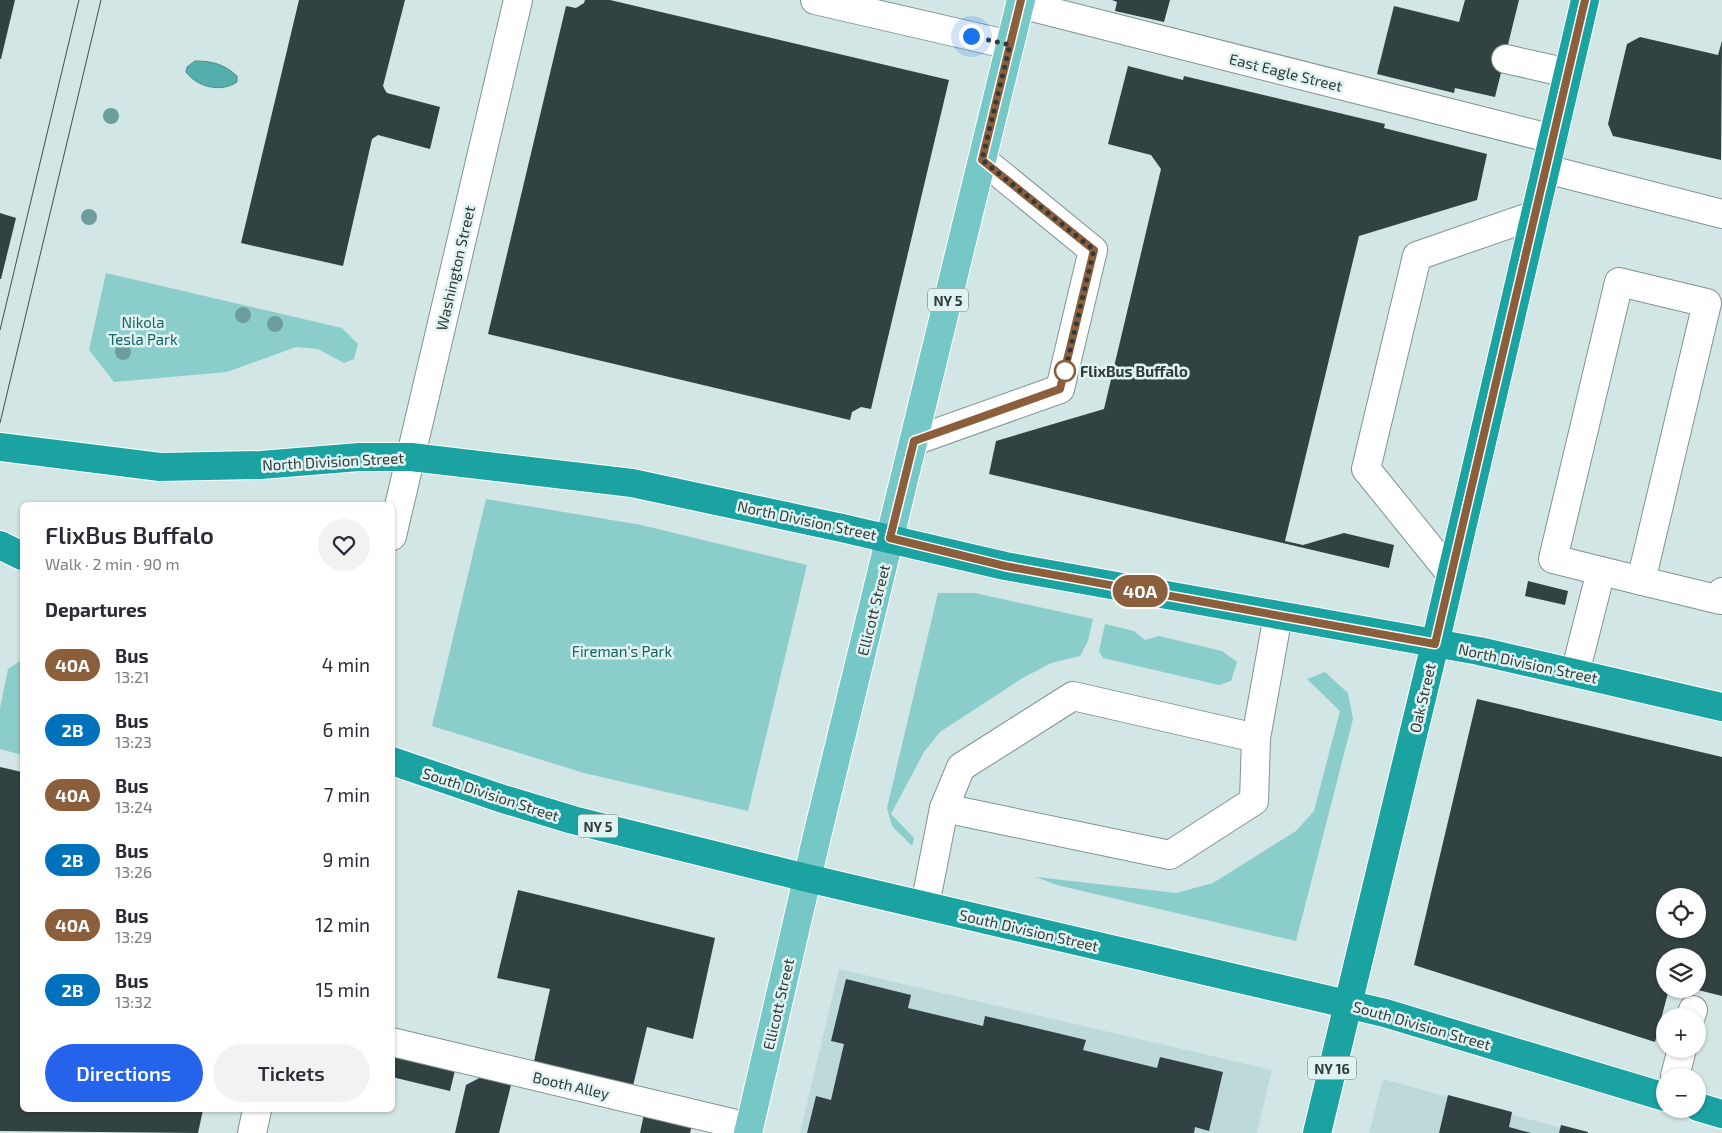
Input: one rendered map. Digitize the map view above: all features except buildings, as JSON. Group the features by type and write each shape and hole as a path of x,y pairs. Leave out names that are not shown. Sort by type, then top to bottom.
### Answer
{"highway":[{"name":"Oak Street","path":"1317,1133 1435,644 1585,0"},
{"name":"North Division Street","path":"0,447 160,467 261,465 359,457 411,457 632,483 890,538 1005,566 1435,644 1575,673 1722,707"},
{"path":"0,544 20,555"},
{"name":"South Division Street","path":"395,762 500,798 573,820 925,906 1349,1004 1656,1095"},
{"path":"1706,1109 1722,1114"}],"main road":[{"name":"Ellicott Street","path":"748,1130 807,878 1020,2"}],"street":[{"name":"Washington Street","path":"395,524 518,0"},
{"path":"816,0 1010,45"},
{"name":"East Eagle Street","path":"1020,2 1553,139"},
{"path":"1506,59 1568,73"},
{"path":"914,441 1060,389 1094,250 982,160"},
{"path":"1546,169 1722,214"},
{"path":"1451,574 1366,470 1417,256 1535,215"},
{"path":"1641,581 1707,303 1619,282 1552,559 1641,581 1720,600 1722,592"},
{"path":"1575,673 1601,571"},
{"path":"944,808 1170,855 1254,801 1256,738 1278,615"},
{"path":"925,906 944,808 961,767 1073,696 1256,738"},
{"name":"Booth Alley","path":"395,1043 748,1130"},
{"path":"252,1133 257,1112"}],"shaded area":[{"path":"195,61 222,66 237,76 237,82 217,88 203,85 186,72 187,67"},
{"path":"839,969 1272,1070 1257,1133 800,1133"},
{"path":"1383,1079 1580,1133 1369,1133"}],"green space":[{"name":"Nikola Tesla Park","path":"106,273 342,328 358,344 354,359 344,363 318,349 296,347 227,372 114,382 89,350"},
{"name":"Fireman's Park","path":"486,499 641,525 807,565 748,811 584,773 432,726"},
{"path":"938,593 975,593 1093,619 1088,641 1080,656 1051,663 1021,679 940,732 924,752 891,814 914,838 912,846 892,826 887,808"},
{"path":"1105,624 1134,631 1145,640 1159,636 1222,651 1237,662 1231,681 1219,685 1103,658 1099,651"},
{"path":"20,661 20,754 0,749 0,708 8,669"},
{"path":"1325,672 1348,693 1353,719 1296,941 1057,885 1036,877 1176,893 1213,883 1296,831 1314,811 1340,711 1307,679"}],"tram line":[{"path":"0,330 79,0"},
{"path":"0,423 101,0"}],"bus line":[{"name":"40A","path":"1021,0 982,160 1094,250 1060,389 914,441 890,538 1005,566 1435,644 1585,0"}],"place":[{"name":"FlixBus Buffalo","path":"1065,371"}],"route":[{"path":"971,36 1010,45 982,160 1094,250 1065,371"}]}
